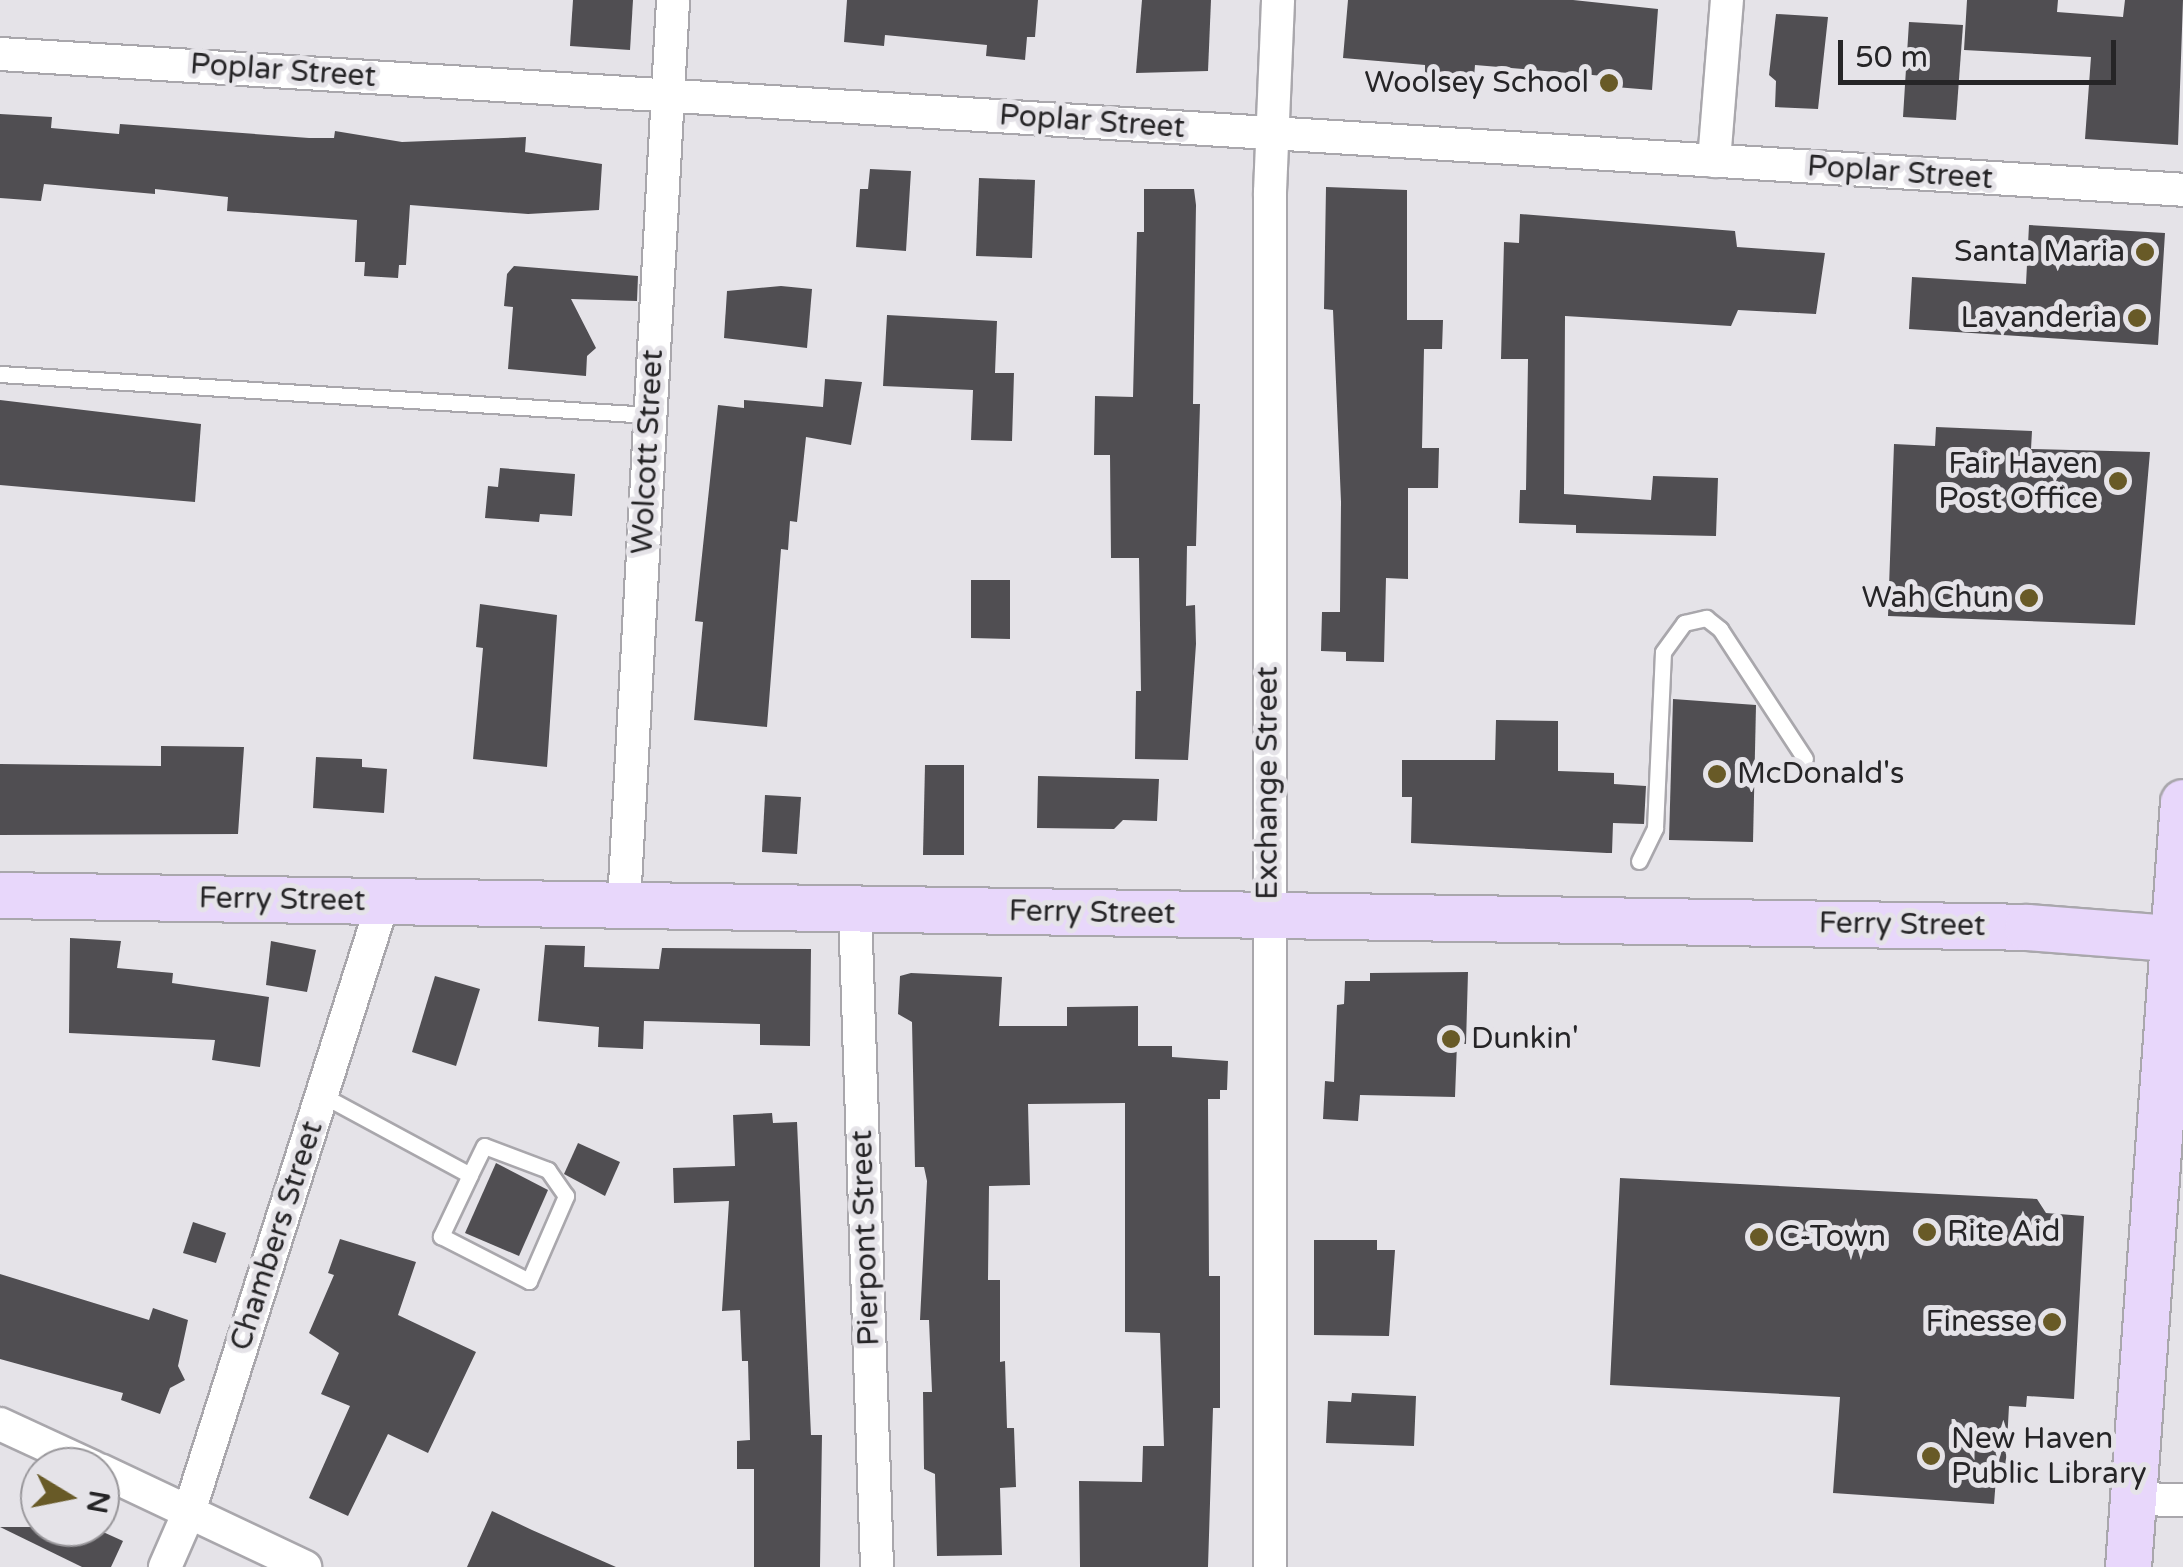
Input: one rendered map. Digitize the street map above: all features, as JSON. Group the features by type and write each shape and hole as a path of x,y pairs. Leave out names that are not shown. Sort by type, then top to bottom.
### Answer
{"main road":[{"path":"2128,1567 2163,1198 2183,802"},
{"name":"Ferry Street","path":"0,896 2027,927 2178,938"}],"street":[{"name":"Wolcott Street","path":"624,904 674,0"},
{"name":"Exchange Street","path":"1270,1567 1270,132 1278,0"},
{"path":"1714,161 1727,0"},
{"name":"Poplar Street","path":"0,54 2183,190"},
{"name":"Chambers Street","path":"164,1567 190,1512 383,902"},
{"name":"Pierpont Street","path":"855,910 877,1567"},
{"path":"0,1424 49,1447"},
{"path":"120,1479 305,1567"},
{"path":"2132,1499 2183,1500"}],"lane":[{"path":"0,374 650,415"},
{"path":"1639,861 1655,828 1663,652 1684,623 1706,618 1720,629 1805,759"},
{"path":"322,1095 470,1175"},
{"path":"484,1146 548,1170 566,1196 530,1281 441,1236 470,1175 484,1146"}],"building":[{"path":"573,0 633,0 630,50 570,46"},
{"path":"847,0 1038,0 1035,37 1027,37 1025,60 986,56 987,45 885,35 884,46 844,42"},
{"path":"1142,0 1211,0 1208,71 1136,73"},
{"path":"1348,0 1573,0 1658,9 1652,90 1603,86 1604,76 1475,65 1474,78 1425,75 1425,65 1343,58"},
{"path":"1967,0 2058,0 2057,12 2123,17 2125,0 2183,0 2178,145 2085,139 2091,57 1964,50"},
{"path":"1776,14 1828,17 1818,109 1775,107 1776,81 1769,75"},
{"path":"1909,22 1963,25 1956,120 1903,117"},
{"path":"0,114 52,117 51,128 119,134 120,124 309,138 334,138 335,131 402,142 526,137 525,152 602,164 599,210 528,214 410,205 406,265 399,265 398,278 364,276 365,262 355,262 357,220 227,211 228,197 155,189 155,194 44,184 41,201 0,198"},
{"path":"870,169 911,171 906,251 856,247 860,189 868,189"},
{"path":"979,178 1035,180 1032,258 976,256"},
{"path":"1326,187 1407,190 1407,320 1443,320 1442,349 1424,349 1422,448 1439,448 1438,488 1408,488 1408,579 1386,578 1384,662 1346,661 1346,652 1321,651 1322,612 1340,612 1341,502 1333,310 1324,309"},
{"path":"1144,189 1194,189 1196,205 1193,404 1200,404 1196,546 1187,546 1186,606 1195,605 1196,644 1188,760 1135,759 1136,691 1141,691 1139,558 1111,558 1110,455 1094,455 1095,396 1133,397 1137,232 1144,232"},
{"path":"1520,214 1735,231 1737,247 1825,253 1816,314 1738,310 1731,326 1565,316 1564,494 1651,500 1653,476 1718,478 1716,536 1576,533 1576,525 1519,523 1520,490 1526,490 1528,359 1501,359 1504,242 1519,243"},
{"path":"2029,225 2165,233 2158,345 1909,329 1912,277 2026,284"},
{"path":"514,266 638,276 637,301 571,299 596,348 587,356 586,376 508,369 513,307 504,306 507,274"},
{"path":"781,286 812,289 807,348 724,338 727,291"},
{"path":"887,315 997,321 995,373 1014,373 1012,441 971,440 973,390 883,386"},
{"path":"825,379 862,382 851,445 806,437 797,522 790,521 788,550 781,549 767,727 694,720 703,622 695,621 718,405 744,408 744,400 823,407"},
{"path":"0,400 201,424 195,502 0,485"},
{"path":"1936,427 2032,431 2031,449 2150,452 2135,625 1888,616 1894,444 1935,446"},
{"path":"500,468 575,474 572,516 540,514 539,522 485,518 488,486 498,487"},
{"path":"971,580 1010,580 1010,639 971,638"},
{"path":"480,604 557,615 547,767 473,759 483,648 476,647"},
{"path":"1673,699 1756,705 1753,842 1669,840"},
{"path":"1496,720 1558,721 1558,771 1614,773 1614,784 1646,786 1644,824 1613,823 1612,853 1411,843 1412,797 1402,797 1402,760 1495,760"},
{"path":"161,746 244,747 238,834 0,835 0,764 161,766"},
{"path":"316,757 362,759 362,767 387,769 384,813 313,808"},
{"path":"925,765 964,765 964,855 923,855"},
{"path":"1038,776 1159,779 1157,821 1123,820 1114,829 1037,828"},
{"path":"765,795 801,797 797,854 762,852"},
{"path":"70,938 121,941 117,968 173,973 172,983 269,997 260,1067 212,1060 215,1040 69,1033"},
{"path":"271,941 316,950 307,992 266,985"},
{"path":"545,945 585,946 584,967 659,969 662,948 811,949 810,1046 760,1045 760,1024 644,1021 643,1049 598,1047 599,1027 538,1021"},
{"path":"1468,972 1466,1044 1457,1043 1455,1097 1360,1095 1358,1121 1323,1119 1325,1081 1334,1082 1337,1005 1344,1004 1345,981 1370,981 1370,973"},
{"path":"911,973 1002,977 999,1026 1067,1026 1067,1007 1138,1006 1138,1046 1172,1046 1172,1057 1228,1061 1227,1090 1220,1090 1220,1099 1208,1099 1209,1276 1220,1276 1220,1408 1213,1408 1208,1567 1080,1567 1079,1481 1142,1482 1143,1446 1164,1446 1160,1333 1125,1332 1125,1103 1028,1104 1030,1185 989,1186 988,1280 1000,1280 1000,1362 1005,1361 1007,1428 1014,1428 1016,1487 1000,1488 1002,1555 937,1556 935,1474 924,1469 923,1392 932,1392 929,1320 920,1320 927,1181 924,1167 915,1167 912,1022 898,1014 900,976"},
{"path":"435,976 480,989 456,1066 412,1052"},
{"path":"772,1113 773,1123 797,1122 811,1435 822,1435 820,1567 754,1567 754,1469 737,1469 737,1441 750,1440 748,1361 742,1361 740,1310 722,1311 729,1201 674,1203 673,1168 735,1166 733,1115"},
{"path":"578,1143 620,1162 605,1196 564,1174"},
{"path":"496,1163 548,1190 519,1256 465,1233"},
{"path":"1620,1178 2037,1199 2046,1213 2084,1216 2074,1399 2027,1396 2026,1407 2009,1406 2005,1479 1996,1478 1994,1504 1833,1493 1840,1397 1610,1385"},
{"path":"193,1222 226,1233 216,1263 183,1253"},
{"path":"340,1239 416,1262 398,1315 476,1352 428,1453 388,1434 348,1516 309,1498 350,1406 321,1394 339,1353 309,1333 334,1275 328,1273"},
{"path":"1314,1240 1377,1240 1377,1250 1395,1250 1389,1336 1314,1335"},
{"path":"0,1274 149,1320 153,1308 188,1320 178,1366 185,1380 170,1388 160,1414 121,1400 123,1393 0,1359"},
{"path":"1352,1393 1416,1396 1414,1446 1326,1443 1328,1401 1351,1402"},
{"path":"492,1511 532,1530 616,1567 467,1567"},
{"path":"0,1527 20,1527 20,1537"},
{"path":"120,1540 123,1541 111,1567 82,1567 41,1547 120,1547"}],"place":[{"name":"Woolsey School","path":"1609,83"},
{"name":"Santa Maria","path":"2145,252"},
{"name":"Lavanderia","path":"2137,318"},
{"name":"Fair Haven Post Office","path":"2118,481"},
{"name":"Wah Chun","path":"2029,598"},
{"name":"McDonald's","path":"1717,774"},
{"name":"Dunkin'","path":"1451,1039"},
{"name":"Rite Aid","path":"1927,1232"},
{"name":"C-Town","path":"1759,1237"},
{"name":"Finesse","path":"2052,1322"},
{"name":"New Haven Public Library","path":"1931,1456"}]}
